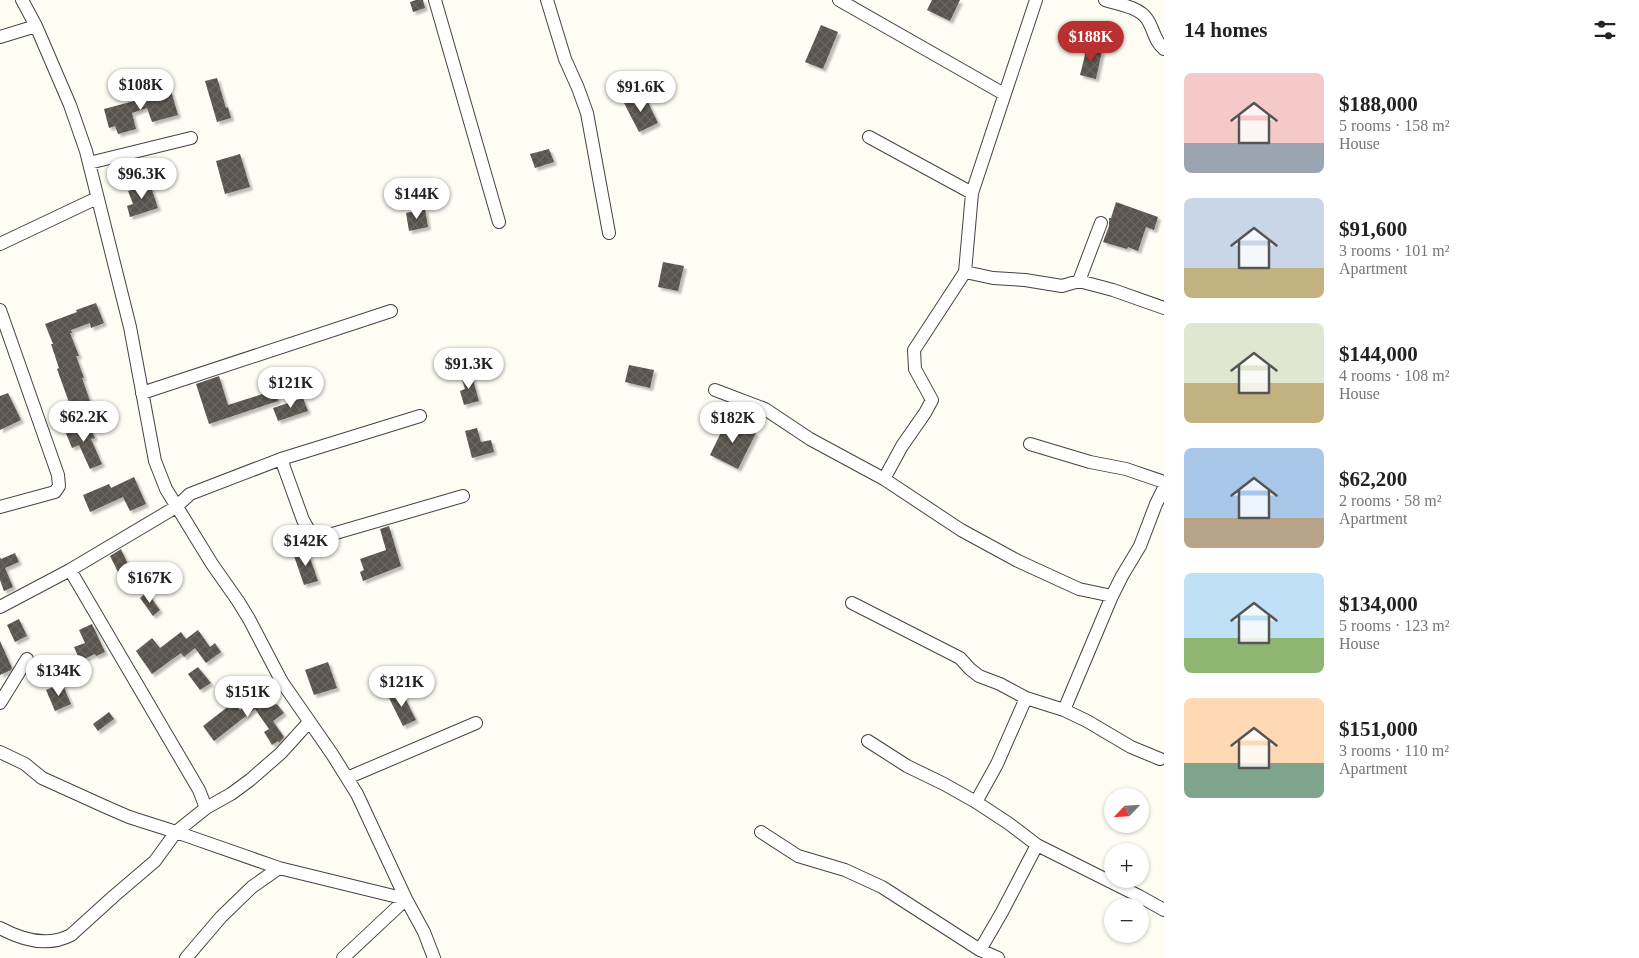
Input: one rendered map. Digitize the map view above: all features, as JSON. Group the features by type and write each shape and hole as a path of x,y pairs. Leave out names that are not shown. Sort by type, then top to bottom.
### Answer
{"street":[{"path":"22,0 36,26 70,105 89,163 130,327 155,461 166,489 212,564 238,601 282,682 347,778 424,932 434,958"},
{"path":"435,0 499,222"},
{"path":"547,0 565,59 578,88 586,113 609,233"},
{"path":"839,0 1004,94"},
{"path":"884,479 902,446 932,400 915,369 914,350 964,272 972,193 1036,0"},
{"path":"1105,0 1142,12 1148,20 1156,40 1164,49"},
{"path":"0,37 36,26"},
{"path":"869,137 972,193"},
{"path":"89,163 191,138"},
{"path":"0,244 97,198"},
{"path":"1078,281 1101,223"},
{"path":"964,272 993,278 1025,280 1062,286 1078,281 1113,290 1164,308"},
{"path":"0,310 58,475 59,486 55,492 0,507"},
{"path":"142,393 391,311"},
{"path":"715,390 766,409 810,439 884,479 961,530 1018,561 1079,589 1112,596"},
{"path":"0,607 70,570 176,507 190,494 280,459 420,416"},
{"path":"1030,444 1090,462 1126,469 1164,482"},
{"path":"280,459 303,520 311,534 322,538 463,496"},
{"path":"1064,710 1112,596 1140,546 1164,488"},
{"path":"70,570 199,790 206,808"},
{"path":"852,604 954,654 979,676 1000,684 1026,698 1064,710 1088,721 1131,747 1163,757"},
{"path":"0,703 27,659"},
{"path":"976,802 998,764 1026,698"},
{"path":"0,928 30,940 47,942 71,935 155,861 176,832 206,808 231,794 250,780 281,753 309,722"},
{"path":"347,778 476,722"},
{"path":"868,741 907,766 976,802 1008,823 1036,845 1164,910"},
{"path":"0,752 25,764 42,778 129,817 279,868 406,899"},
{"path":"761,832 798,856 845,870 882,887 980,950 998,958"},
{"path":"980,950 1002,912 1036,845"},
{"path":"186,958 221,917 252,887 279,868"},
{"path":"343,958 406,899"}],"building":[{"path":"423,0 425,8 413,12 410,2"},
{"path":"932,0 960,0 950,21 927,10"},
{"path":"821,25 838,32 823,69 805,62"},
{"path":"1087,47 1102,51 1096,79 1080,75"},
{"path":"217,78 231,118 217,122 205,81"},
{"path":"171,91 178,115 152,122 147,108 132,113 136,129 118,134 115,126 109,128 104,109"},
{"path":"644,94 658,123 639,132 624,103"},
{"path":"549,149 554,162 535,168 530,154"},
{"path":"240,154 250,187 225,194 216,161"},
{"path":"144,182 145,186 150,184 158,208 130,217 127,206 133,204 128,191 135,189 133,185"},
{"path":"1116,202 1158,217 1154,230 1146,227 1138,251 1103,242 1109,226 1109,218 1111,218"},
{"path":"425,209 428,227 409,231 406,213"},
{"path":"663,262 684,266 678,291 658,287"},
{"path":"96,303 104,323 91,328 90,323 71,330 72,333 70,333 79,356 76,356 90,401 71,408 57,369 59,368 51,344 53,344 45,324"},
{"path":"629,365 654,370 650,388 625,382"},
{"path":"471,373 479,401 464,405 460,391 465,389 461,376"},
{"path":"219,376 228,405 275,390 278,401 209,424 196,384"},
{"path":"8,393 21,420 0,430 0,396"},
{"path":"303,398 308,411 278,421 273,408"},
{"path":"728,418 756,433 738,469 710,455"},
{"path":"87,421 95,438 91,439 102,464 90,469 79,445 72,448 65,431"},
{"path":"477,428 481,442 491,440 494,452 472,458 465,431"},
{"path":"134,477 146,504 130,511 123,497 90,512 83,495 109,484 111,488"},
{"path":"389,526 401,566 363,581 360,572 364,570 360,559 386,550 380,529"},
{"path":"121,549 130,569 119,574 110,556"},
{"path":"307,549 318,581 304,585 293,553"},
{"path":"15,553 19,562 5,568 13,587 4,591 0,580 0,557 1,559"},
{"path":"147,592 160,610 153,616 140,598"},
{"path":"19,619 27,636 15,642 7,625"},
{"path":"92,624 105,652 96,656 95,654 80,661 74,647 85,643 79,630"},
{"path":"198,630 210,647 215,643 221,652 206,663 195,648 184,657 181,653 152,674 136,651 152,638 160,648 181,632 186,639"},
{"path":"0,641 12,668 0,675"},
{"path":"328,662 337,688 314,695 305,670"},
{"path":"198,667 211,683 200,690 188,674"},
{"path":"62,683 71,704 55,711 46,690"},
{"path":"401,690 416,720 403,726 388,696"},
{"path":"266,691 284,713 273,721 284,737 279,743 278,741 272,745 264,732 269,729 255,709 214,741 203,726 234,702 240,710"},
{"path":"109,712 114,719 98,731 93,724"}]}
